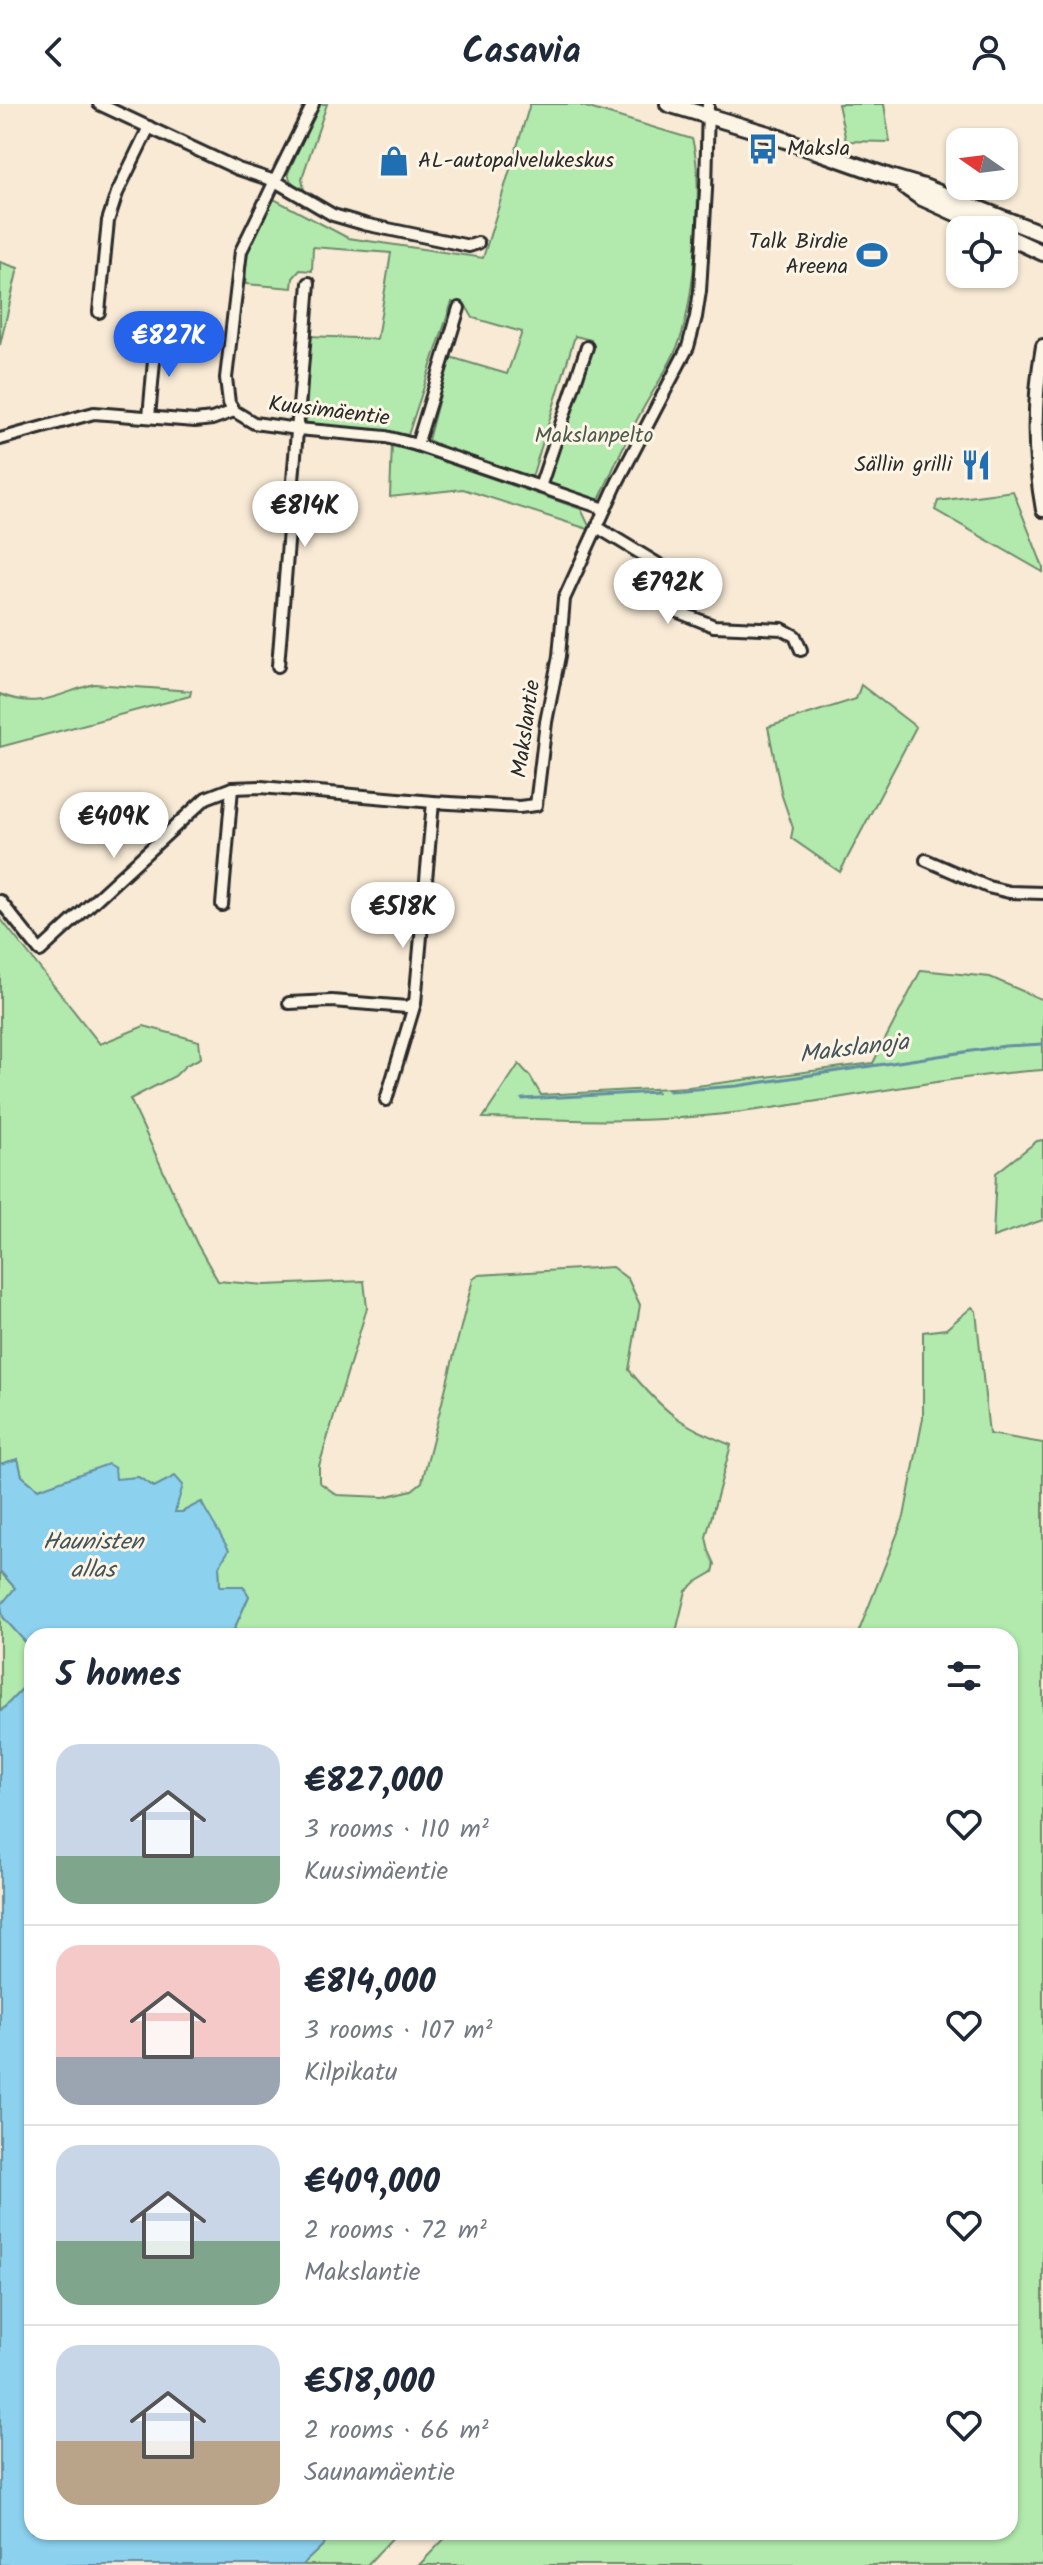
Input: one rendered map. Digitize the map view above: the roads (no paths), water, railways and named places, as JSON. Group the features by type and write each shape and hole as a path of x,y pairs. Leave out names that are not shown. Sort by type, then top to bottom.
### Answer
{"main road":[{"path":"668,104 709,110 924,187 1043,234"},
{"path":"890,177 920,197 962,216"},
{"path":"1018,241 1043,253"}],"street":[{"path":"99,104 238,169 275,181 333,215 469,246 478,243"},
{"path":"0,439 94,413 195,421 234,411 229,403 226,378 241,251 313,104"},
{"name":"Makslantie","path":"0,901 40,951 206,798 232,788 321,791 433,802 536,805 546,722 559,656 564,599 605,509 688,347 700,291 709,110"},
{"path":"99,312 108,221 117,193 149,127"},
{"path":"278,666 309,283"},
{"path":"417,445 459,308"},
{"path":"149,417 156,338"},
{"path":"1043,346 1036,382 1033,427 1037,481 1043,510"},
{"path":"540,487 587,347"},
{"name":"Kuusimäentie","path":"234,411 254,423 386,437 417,445 605,509"},
{"path":"597,527 663,567 669,578 671,609 714,626 782,629 795,636 801,650"},
{"path":"222,905 232,788"},
{"path":"386,1100 415,1003 433,802"},
{"path":"926,860 988,887 1009,892 1043,893"},
{"path":"289,1003 332,1001 407,1007 415,1003"}],"water":[{"name":"Haunisten allas","path":"18,1459 22,1476 38,1489 108,1464 115,1468 116,1479 138,1477 154,1487 175,1476 183,1485 175,1512 182,1512 201,1502 229,1550 219,1566 220,1586 243,1586 249,1596 235,1628 24,1628 24,1640 3,1617 1,1605 15,1588 0,1571 0,1464"},
{"name":"Haunisten allas","path":"24,1681 24,2540 329,2540 302,2565 0,2565 0,1712 23,1688"}],"waterway":[{"name":"Makslanoja","path":"669,1091 737,1086 1005,1046 1043,1044"},
{"name":"Makslanoja","path":"522,1099 657,1092"}],"place":[{"name":"Maksla","path":"763,149"},
{"name":"AL-autopalvelukeskus","path":"394,161"},
{"name":"Talk Birdie Areena","path":"872,255"},
{"name":"Sällin grilli","path":"976,465"}],"park label":[{"name":"Makslanpelto","path":"594,436"}]}
